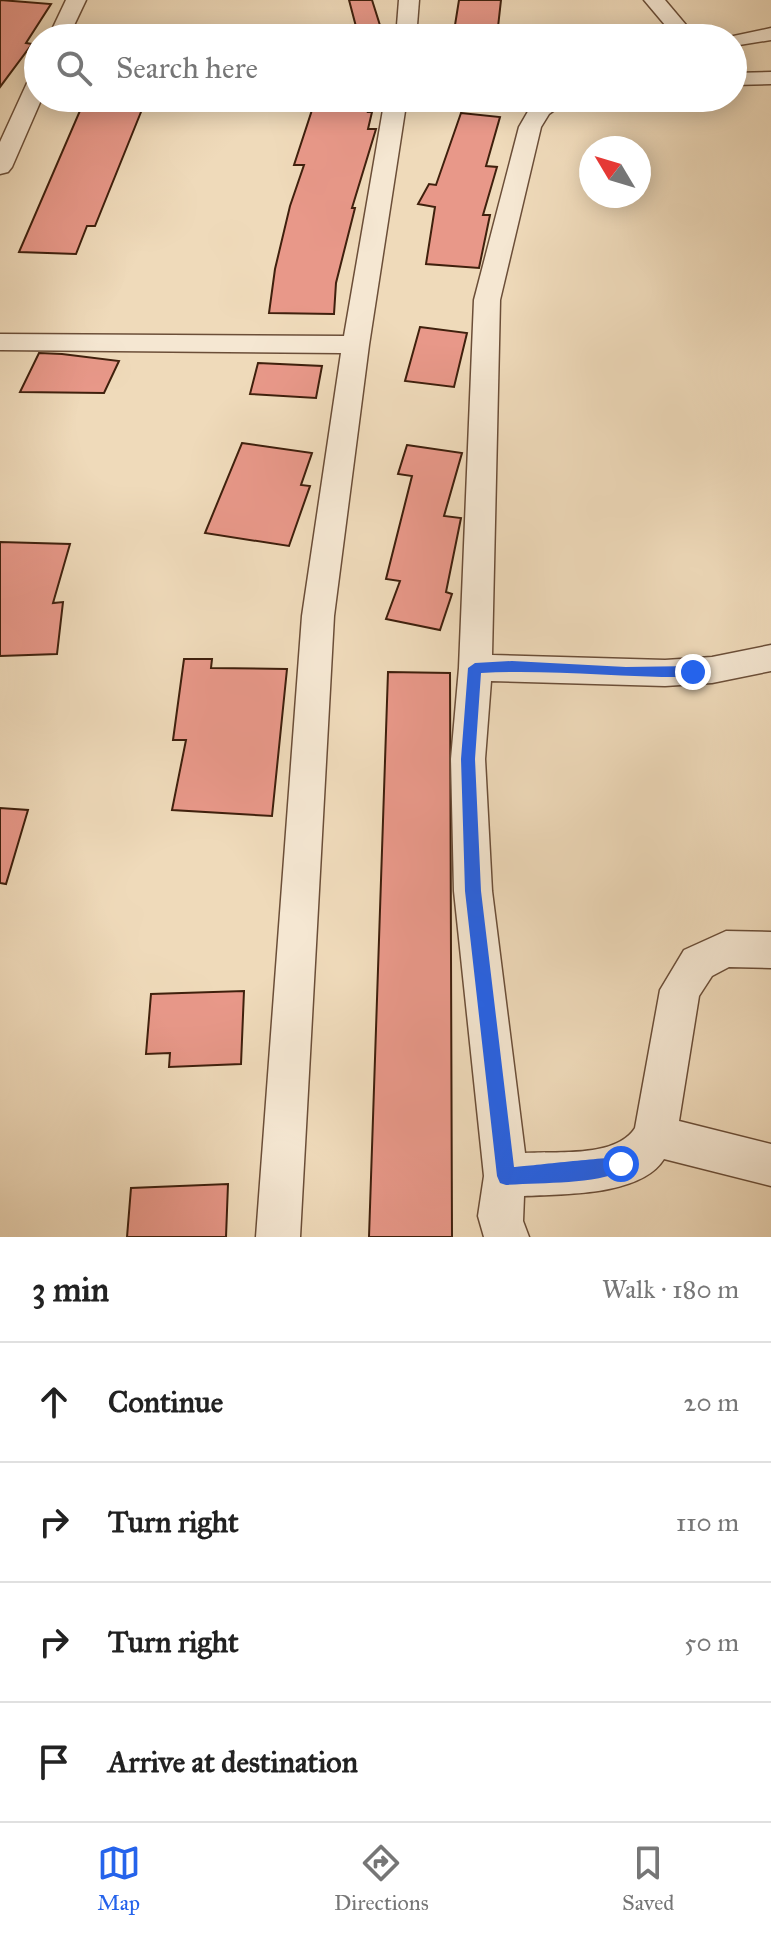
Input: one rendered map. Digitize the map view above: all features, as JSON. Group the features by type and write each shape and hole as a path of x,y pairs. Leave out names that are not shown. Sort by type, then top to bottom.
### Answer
{"street":[{"path":"65,24 76,0"},
{"path":"407,24 409,0"},
{"path":"654,0 675,24"},
{"path":"747,38 771,34"},
{"path":"747,79 771,78"},
{"path":"0,167 25,112"},
{"path":"278,1237 318,616 356,345 394,112"},
{"path":"507,1237 502,1232 501,1207 506,1176 473,891 468,759 475,668 487,300 530,127 538,112"},
{"path":"0,342 356,345"},
{"path":"475,668 512,666 626,673 693,672 771,658"},
{"path":"506,1176 587,1170 621,1164 640,1156 655,1136 680,990 698,963 726,949 771,950"},
{"path":"655,1136 771,1165"}],"building":[{"path":"0,0 51,4 38,24 24,24 24,55 0,87"},
{"path":"349,0 372,0 380,24 355,24"},
{"path":"459,0 501,0 498,24 455,24"},
{"path":"79,112 141,112 95,226 87,226 76,254 19,252"},
{"path":"311,112 372,112 368,129 376,129 352,208 355,208 336,283 334,314 269,313 275,269 290,206 304,165 294,165"},
{"path":"461,113 500,117 486,166 497,167 483,215 490,215 479,268 426,264 435,207 418,204 429,184 436,185"},
{"path":"420,327 467,333 454,387 405,381"},
{"path":"39,353 119,361 104,393 20,392"},
{"path":"258,363 322,366 316,398 250,394"},
{"path":"242,443 312,453 301,485 310,486 289,546 205,533"},
{"path":"407,445 462,453 444,516 461,518 446,592 452,594 440,630 386,619 400,581 386,579 412,476 398,474"},
{"path":"0,542 70,544 53,603 63,602 57,654 0,656"},
{"path":"184,659 212,659 211,668 287,669 272,816 172,810 186,740 173,740"},
{"path":"388,672 450,673 452,1237 369,1237"},
{"path":"0,808 28,810 6,884 0,883"},
{"path":"244,991 241,1064 169,1067 170,1053 146,1054 151,994"},
{"path":"228,1184 226,1237 127,1237 131,1188"}],"route":[{"path":"621,1164 587,1170 506,1176 473,891 468,759 472,684 475,668 512,666 626,673 693,672"}]}
